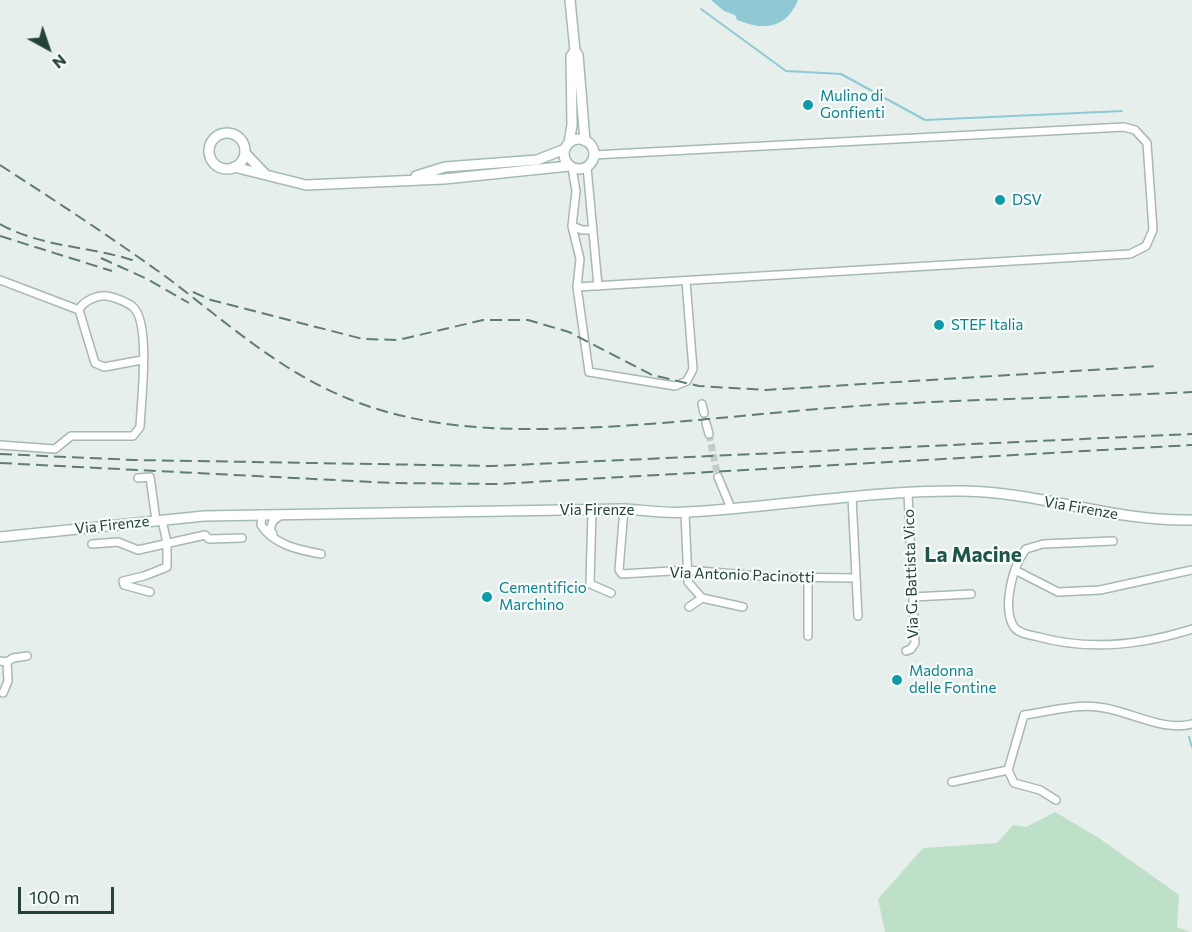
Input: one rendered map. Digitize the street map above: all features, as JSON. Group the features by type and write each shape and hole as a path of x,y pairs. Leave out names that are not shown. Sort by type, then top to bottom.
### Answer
{"main road":[{"path":"570,0 575,51 578,56 585,141"},
{"path":"571,167 564,158 572,125 572,56 575,51"},
{"path":"234,168 242,161 245,153 243,143 236,135 227,133 213,140 209,153 213,162 220,168 234,168 267,175 281,181 306,185 444,178 587,167 593,155 591,147 585,141 577,140 537,160 445,167 408,179"},
{"path":"245,153 267,175"},
{"name":"Via Firenze","path":"0,537 159,520 245,514 624,509 685,513 852,497 963,491 1012,495 1142,519 1192,520"}],"street":[{"path":"577,287 1130,254 1146,246 1153,230 1147,143 1135,130 1124,127 593,155"},
{"path":"571,167 576,191 572,226 580,259 577,287 589,372 670,386 684,384 692,375 693,369 686,281"},
{"path":"587,167 591,230 598,286"},
{"path":"572,226 582,230 591,230"},
{"path":"0,280 79,309"},
{"path":"0,445 56,449 71,436 133,436 140,427 141,321 133,307 105,296 89,300 79,309"},
{"path":"79,309 95,363 104,367 142,360"},
{"path":"702,404 704,414"},
{"path":"706,423 709,434"},
{"path":"138,478 150,477 159,520 167,543 166,567 123,581 124,585 150,592"},
{"path":"718,477 731,508"},
{"name":"Via G. Battista Vico","path":"906,651 911,649 915,643 908,494"},
{"path":"852,497 858,616"},
{"name":"Via Antonio Pacinotti","path":"624,509 620,573 687,570 808,578 856,578"},
{"path":"592,510 590,584 611,593"},
{"path":"685,513 688,582 702,598 743,607"},
{"path":"245,514 267,529 278,541 293,549 321,554"},
{"path":"262,514 267,529"},
{"path":"267,529 278,516 288,514"},
{"path":"92,544 118,542 138,550 205,535 209,539 242,538"},
{"path":"1113,541 1034,545 1021,556 1015,570 1009,598 1009,614 1018,632 1053,641 1114,645 1149,641 1192,629"},
{"path":"1015,570 1058,592 1100,590 1192,570"},
{"path":"808,578 808,636"},
{"path":"913,597 971,594"},
{"path":"689,607 702,598"},
{"path":"3,693 8,681 3,662 27,656"},
{"path":"1056,800 1041,790 1014,783 1008,770 1024,714 1094,706 1121,709 1176,728 1192,724"},
{"path":"952,782 1008,770"}],"green space":[{"path":"1055,812 1099,838 1179,895 1177,927 1190,932 885,932 878,899 923,848 997,843 1013,825 1026,827"}],"water":[{"path":"711,0 798,0 793,10 781,22 756,26 737,20 735,15 724,11"}],"waterway":[{"path":"701,9 786,71 841,74 925,120 1122,111"},
{"path":"1189,737 1192,747"}],"tunnel":[{"path":"709,434 718,477"}],"railway":[{"path":"0,165 169,279 277,361 324,388 349,399 405,417 492,428 581,428 873,405 1192,392"},
{"path":"0,224 33,238 138,262"},
{"path":"0,236 112,271"},
{"path":"101,258 147,279 189,303"},
{"path":"193,292 211,300 363,339 398,340 483,320 528,320 569,332 652,375 699,386 766,390 1157,366"},
{"path":"0,454 134,460 492,466 1192,434"},
{"path":"0,463 393,483 497,484 1192,445"}],"place":[{"name":"Mulino di Gonfienti","path":"808,105"},
{"name":"DSV","path":"1000,200"},
{"name":"STEF Italia","path":"939,325"},
{"name":"Cementificio Marchino","path":"487,597"},
{"name":"Madonna delle Fontine","path":"897,680"}],"district":[{"name":"La Macine","path":"973,555"}]}
